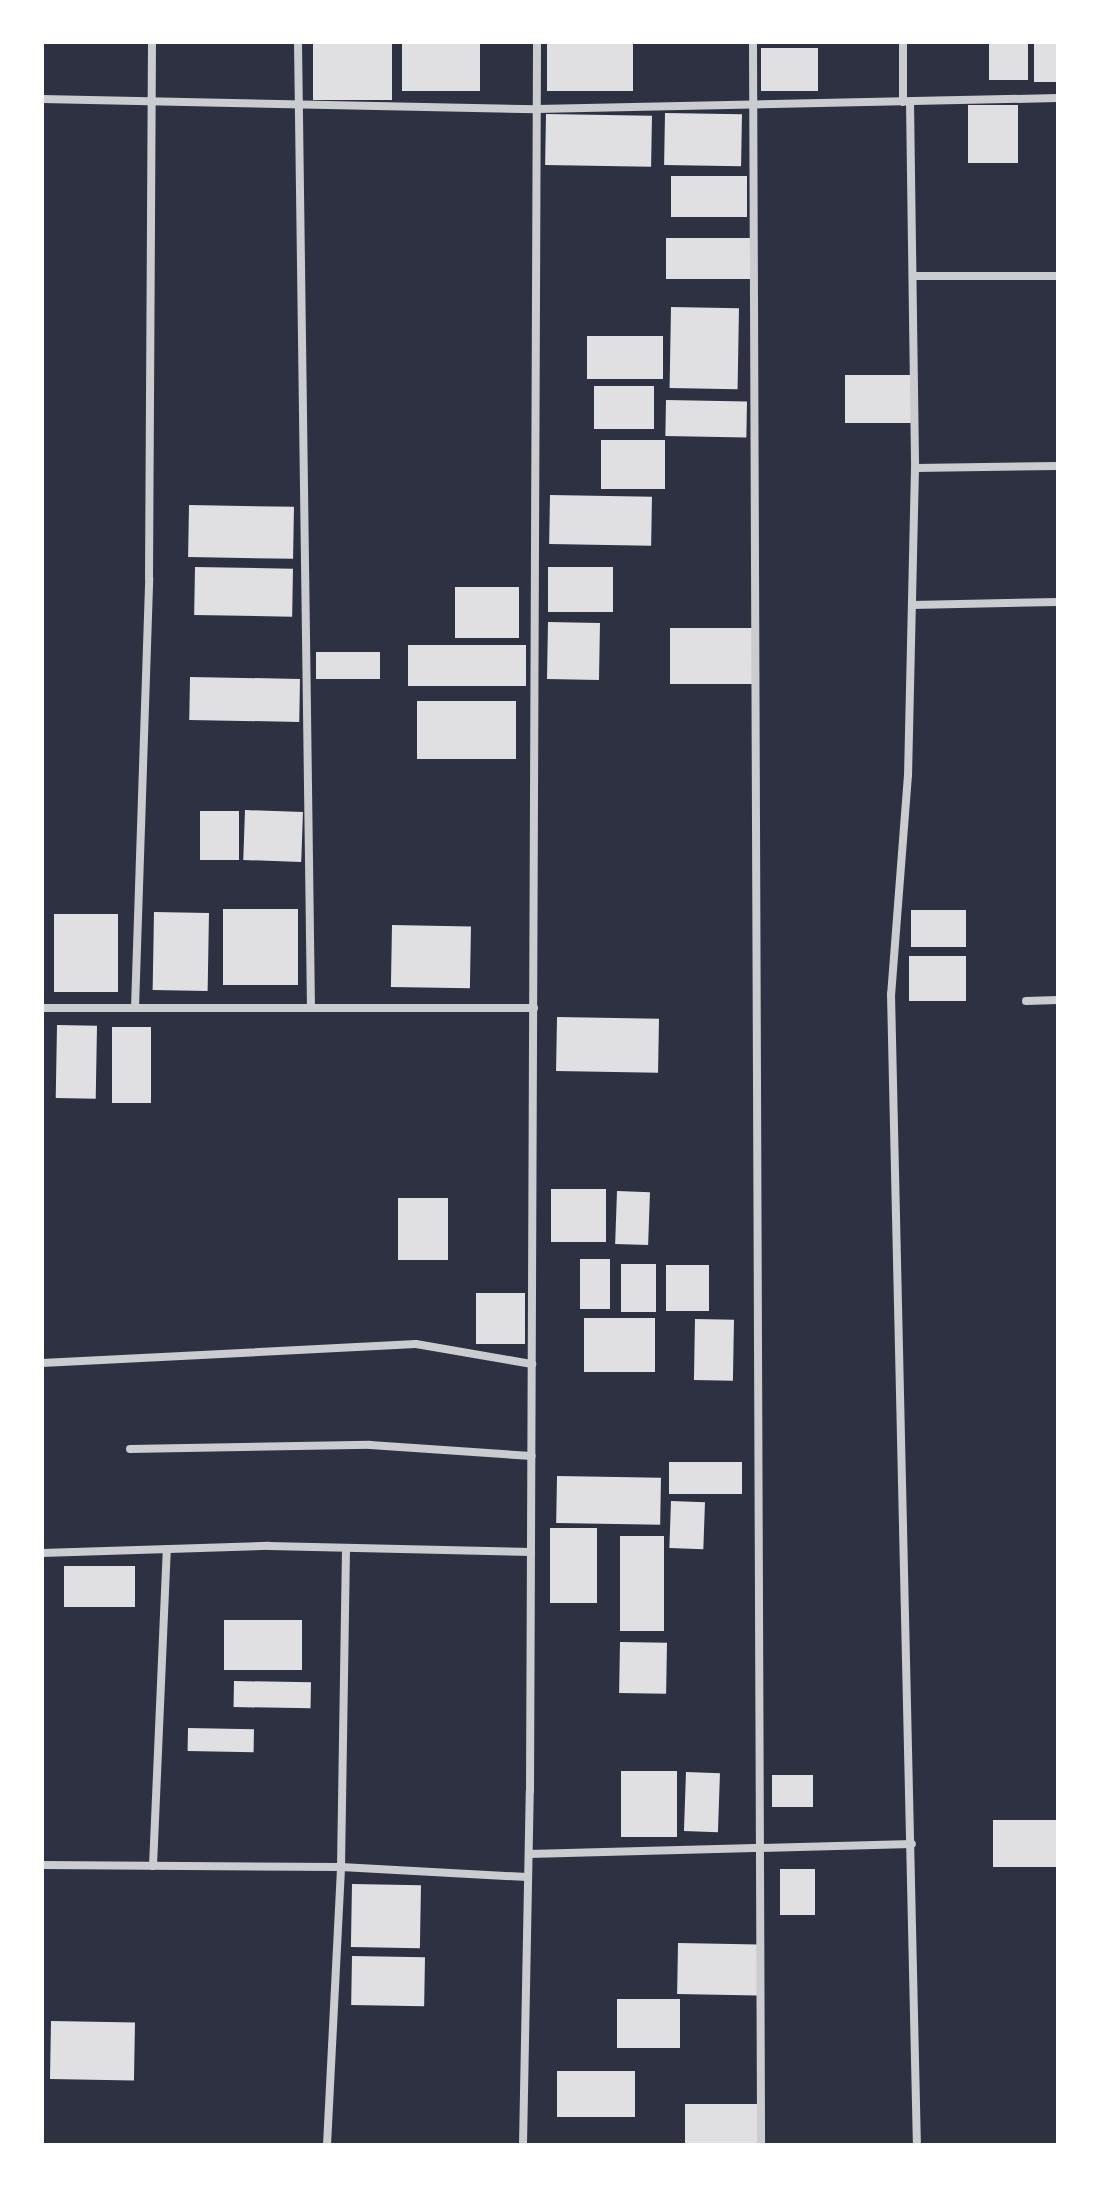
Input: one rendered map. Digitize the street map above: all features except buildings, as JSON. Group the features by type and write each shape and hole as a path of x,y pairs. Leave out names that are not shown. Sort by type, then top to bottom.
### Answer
{"street":[{"path":"135,1008 149,578 152,42"},
{"path":"298,42 311,1008"},
{"path":"523,2145 532,1456 537,42"},
{"path":"753,42 761,2145"},
{"path":"903,42 913,276 915,468 908,775 891,994 917,2145"},
{"path":"42,99 153,104 298,103 537,109 1058,98"},
{"path":"913,276 1058,276"},
{"path":"915,468 1058,466"},
{"path":"912,605 1058,602"},
{"path":"1026,1001 1058,1000"},
{"path":"42,1008 534,1008"},
{"path":"42,1363 416,1344 532,1364"},
{"path":"130,1449 370,1445 532,1456"},
{"path":"42,1553 346,1548 531,1552"},
{"path":"327,2145 341,1867 346,1548"},
{"path":"153,1866 167,1549"},
{"path":"529,1854 912,1844"},
{"path":"42,1865 341,1867 528,1877"}]}
